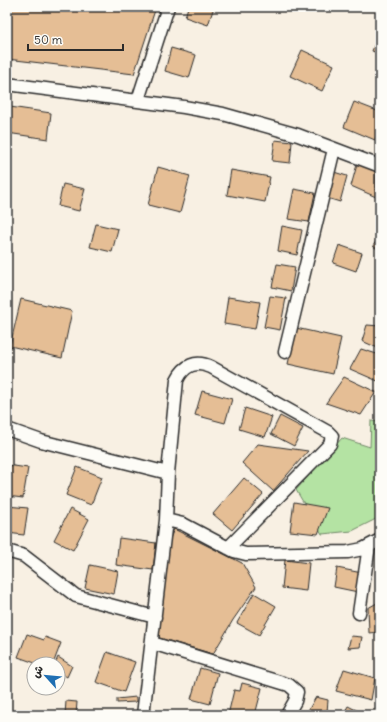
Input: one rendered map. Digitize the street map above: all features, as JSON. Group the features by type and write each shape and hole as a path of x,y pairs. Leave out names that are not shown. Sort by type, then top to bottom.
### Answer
{"street":[{"path":"138,100 168,7"},
{"path":"7,84 138,100 223,114 260,123 380,166"},
{"path":"285,352 334,149"},
{"path":"143,715 166,520 168,472 177,380 185,368 198,363 211,367 330,433 332,439 330,444 228,548"},
{"path":"7,429 41,441 168,472"},
{"path":"166,520 183,524 228,548 252,555 348,552 369,546 380,540"},
{"path":"359,613 369,546"},
{"path":"7,551 24,556 76,596 155,617"},
{"path":"152,643 289,685 294,688 296,692 295,701 288,715"}],"green space":[{"path":"371,421 380,422 380,517 352,531 322,534 296,490 342,438 370,447"}],"building":[{"path":"7,7 156,7 134,74 7,59"},
{"path":"188,7 214,7 208,25 185,17"},
{"path":"380,31 380,54 372,51"},
{"path":"171,48 196,55 189,78 165,71"},
{"path":"302,50 334,65 322,91 290,76"},
{"path":"354,102 380,112 380,128 375,140 344,127"},
{"path":"10,107 51,113 48,139 7,133"},
{"path":"275,140 292,142 290,163 272,161"},
{"path":"358,161 376,170 376,197 351,186"},
{"path":"158,167 190,176 180,213 148,205"},
{"path":"231,170 270,177 265,202 227,195"},
{"path":"334,172 347,176 340,202 327,198"},
{"path":"63,184 85,189 79,211 58,206"},
{"path":"294,189 315,193 309,222 288,219"},
{"path":"96,224 118,229 112,252 90,247"},
{"path":"282,226 302,230 297,255 278,251"},
{"path":"380,235 380,251 373,246"},
{"path":"339,245 362,253 356,271 333,263"},
{"path":"277,264 295,267 291,291 272,287"},
{"path":"270,296 286,298 280,330 264,327"},
{"path":"228,297 260,302 255,329 224,324"},
{"path":"21,299 72,311 62,358 10,346"},
{"path":"367,325 380,326 380,349 362,341"},
{"path":"296,328 341,338 333,374 288,364"},
{"path":"361,349 380,355 380,382 350,369"},
{"path":"344,377 376,392 361,415 326,403"},
{"path":"202,391 232,399 225,423 195,415"},
{"path":"245,408 272,417 265,437 239,429"},
{"path":"280,416 303,428 294,446 271,434"},
{"path":"258,444 308,451 273,491 242,463"},
{"path":"7,465 28,468 23,498 7,496"},
{"path":"77,467 102,477 91,505 66,495"},
{"path":"244,478 263,494 232,530 213,514"},
{"path":"294,502 328,508 318,534 290,531"},
{"path":"7,506 28,508 24,535 7,533"},
{"path":"70,509 89,519 73,550 54,540"},
{"path":"174,529 242,563 256,587 233,620 213,654 159,638 164,553"},
{"path":"119,538 156,543 153,570 116,565"},
{"path":"285,560 309,563 306,591 282,588"},
{"path":"90,565 118,571 114,594 85,588"},
{"path":"337,568 362,573 358,592 334,587"},
{"path":"377,585 380,586 380,632 369,633 368,608 377,603"},
{"path":"254,593 276,606 259,635 237,623"},
{"path":"27,634 44,640 45,637 61,643 56,656 26,656 26,660 18,657"},
{"path":"351,636 362,637 360,647 348,648"},
{"path":"107,652 135,662 124,692 96,682"},
{"path":"66,662 72,666 66,676"},
{"path":"200,668 218,673 210,704 191,699"},
{"path":"344,669 375,678 371,700 336,691"},
{"path":"242,683 262,688 255,715 228,715 234,690 240,691"},
{"path":"136,697 136,702 117,703 117,699"},
{"path":"316,697 328,700 327,712 331,715 303,715 306,714"},
{"path":"66,701 77,702 76,715 65,715"},
{"path":"348,706 366,715 343,715"}]}
